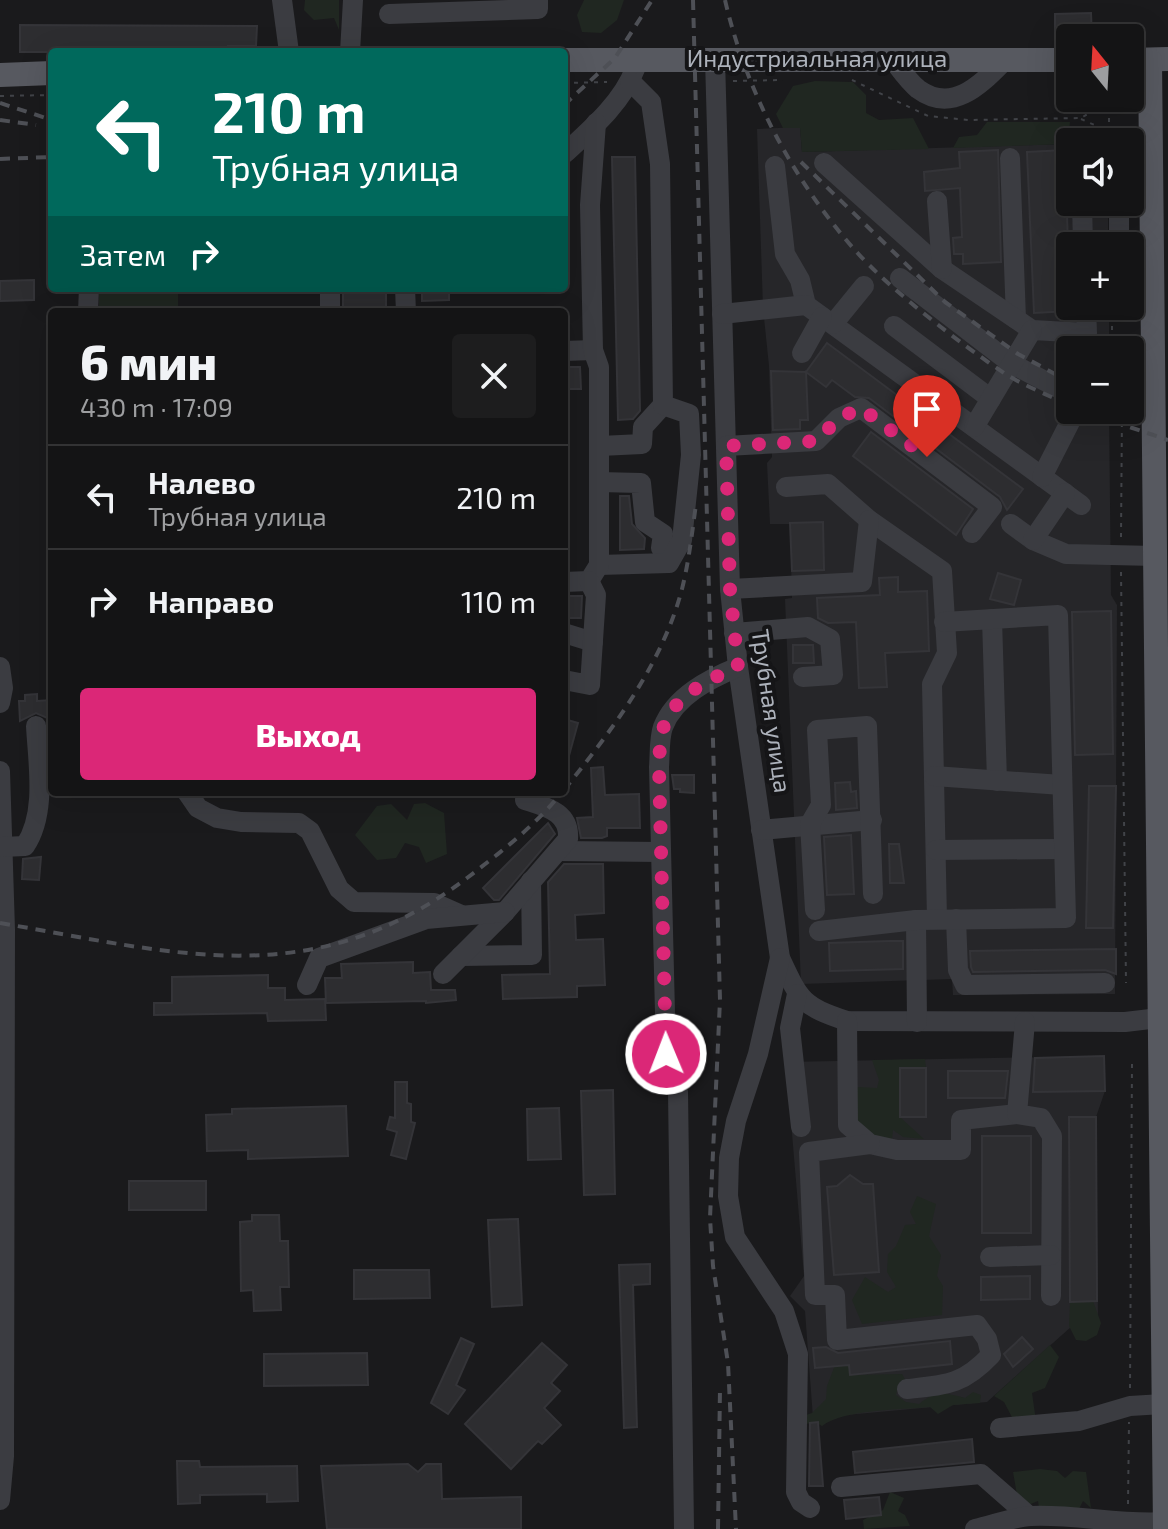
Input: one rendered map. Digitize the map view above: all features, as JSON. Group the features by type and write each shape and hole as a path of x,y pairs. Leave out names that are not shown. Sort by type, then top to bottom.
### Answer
{"main road":[{"name":"Индустриальная улица","path":"568,60 640,58 715,70 893,60 1056,60"},
{"path":"1144,146 1150,103 1149,60"},
{"path":"0,75 48,73"},
{"path":"1144,276 1160,331 1155,556 1162,588 1165,1520"}],"street":[{"path":"282,0 288,48"},
{"path":"350,48 353,0"},
{"path":"389,14 538,9 538,0"},
{"path":"568,150 596,123 630,81 640,58"},
{"path":"893,60 919,90 942,98 970,94 1005,60"},
{"name":"Трубная улица","path":"715,70 730,589 738,667 780,958 797,994"},
{"path":"600,446 642,444 643,427 663,405 660,164 651,102 630,81"},
{"path":"568,681 590,685 596,595 599,367 593,350 590,205 596,123"},
{"path":"974,427 1012,364 1024,324 1010,158"},
{"path":"824,163 942,269 1024,324 1087,333 1087,320"},
{"path":"775,166 785,254 821,315 1073,499 1033,540"},
{"path":"937,201 942,269"},
{"path":"900,278 1012,364 1056,387"},
{"path":"802,353 821,315 864,286"},
{"path":"722,314 821,315"},
{"path":"894,326 991,399"},
{"path":"568,351 593,350"},
{"path":"568,581 594,573 669,563 682,540 691,455 689,414 663,405"},
{"path":"726,446 816,441 839,418 861,408 992,507 972,533"},
{"path":"1042,477 1069,424"},
{"path":"599,482 641,483 645,522 663,534 661,548"},
{"path":"786,487 828,484 869,520 942,571 947,653 932,684 936,850 947,919 958,970 965,985 1115,983"},
{"path":"730,589 862,582 869,520"},
{"path":"1011,524 1033,540 1066,554 1155,556"},
{"path":"819,931 916,920 1066,918 1058,615 944,622"},
{"path":"992,619 997,781"},
{"path":"734,633 808,627 830,639 833,675 803,677"},
{"path":"568,634 593,642"},
{"path":"0,667 3,688 0,703"},
{"path":"684,1529 678,1092 666,1054 659,767 663,728 684,697 713,677 738,667"},
{"path":"2,847 25,846 35,831 39,783 36,726"},
{"path":"815,910 810,824 821,805 817,730 867,726 873,894"},
{"path":"0,771 0,1500"},
{"path":"934,776 1062,785"},
{"path":"190,796 198,808 217,818 241,822 299,823 310,831 339,889 354,902 376,905 405,901 434,903 461,915"},
{"path":"443,974 505,912 568,839 569,828 563,817 550,808 525,800"},
{"path":"761,830 872,820"},
{"path":"936,850 1064,849"},
{"path":"558,851 661,852"},
{"path":"461,956 532,955 531,881"},
{"path":"307,985 319,958 426,919 505,912"},
{"path":"916,920 917,1022"},
{"path":"780,958 758,1054 736,1121 729,1158 728,1196 735,1237 778,1301 795,1339 798,1354 796,1492 801,1502 810,1508"},
{"path":"797,994 814,1010 847,1021 1125,1022 1163,1017"},
{"path":"797,994 790,1028 801,1127"},
{"path":"847,1021 848,1125 870,1144"},
{"path":"1017,1114 1025,1022"},
{"path":"907,1389 956,1383 976,1371 991,1355 987,1339 977,1325 837,1340 835,1295 815,1295 809,1152 870,1144 897,1150 961,1150 961,1120 1017,1114 1041,1118 1052,1136 1051,1296"},
{"path":"990,1257 1051,1255"},
{"path":"1000,1428 1079,1421 1130,1406 1163,1404"},
{"path":"841,1487 981,1474 1029,1516"},
{"path":"975,1529 1029,1516 1108,1519 1126,1527 1165,1520"}],"path":[{"path":"715,70 793,80"},
{"path":"849,78 928,116 968,120 1081,118 1101,128"},
{"path":"568,83 630,81"},
{"path":"0,96 48,95"},
{"path":"1144,103 1150,103"},
{"path":"1081,118 1090,112"},
{"path":"1115,983 1122,424"},
{"path":"1126,1527 1130,1406 1132,1064"}],"shaded area":[{"path":"305,0 339,0 339,30 334,18 314,20 304,10"},
{"path":"584,0 624,0 617,20 601,33 582,32 577,15"},
{"path":"815,81 853,82 866,95 866,113 879,120 913,118 929,149 802,152 800,128 783,128 776,114 793,86"},
{"path":"987,122 1070,122 1069,128 1056,128 1056,144 953,148 959,137 977,135"},
{"path":"800,127 802,152 1056,144 1056,216 1108,216 1108,232 1056,232 1056,320 1109,320 1109,336 1056,336 1056,424 1109,424 1111,595 1117,605 1115,994 953,995 952,979 801,984 785,599 792,598 790,524 770,524 767,463 772,457 757,129"},
{"path":"99,292 178,292 178,308 99,308"},
{"path":"425,803 444,813 447,854 426,863 419,847 405,843 396,858 377,860 355,835 377,806 391,804 407,820 414,804"},
{"path":"1104,1056 1105,1091 1096,1117 1098,1318 1081,1318 987,1402 813,1418 805,1311 790,1296 804,1276 786,1062"},
{"path":"925,1059 926,1068 900,1069 900,1117 924,1139 903,1137 893,1130 892,1139 867,1138 853,1122 852,1092 858,1087 877,1088 879,1080 872,1060"},
{"path":"917,1196 936,1204 929,1236 941,1255 937,1276 943,1286 942,1315 862,1324 852,1300 865,1277 888,1292 896,1287 887,1272 888,1254 896,1246 905,1225 916,1224 910,1212"},
{"path":"1093,1301 1101,1323 1097,1335 1086,1341 1076,1340 1069,1326 1070,1302"},
{"path":"1050,1345 1059,1357 1045,1388 1032,1393 1036,1421 1015,1423 1004,1402 994,1396"},
{"path":"848,1352 851,1375 902,1374 905,1379 896,1395 906,1402 919,1404 941,1394 965,1398 973,1392 981,1395 980,1403 953,1405 938,1414 930,1407 858,1413 822,1426 817,1423 801,1424 800,1417 812,1413 826,1399 827,1386 838,1357"},
{"path":"1057,1471 1065,1478 1073,1471 1086,1472 1091,1508 1083,1501 1078,1511 1040,1514 1038,1501 1026,1506 1017,1495 1013,1472"},
{"path":"890,1492 904,1498 898,1511 905,1515 910,1526 864,1529 863,1520 883,1510"}],"building":[{"path":"1091,13 1091,24 1056,24 1055,45 1055,14"},
{"path":"20,25 257,26 256,46 48,48 48,52 20,52"},
{"path":"998,150 1001,262 963,264 963,254 954,254 953,238 962,237 960,188 925,191 924,172 960,168 959,152"},
{"path":"1056,150 1056,216 1067,216 1068,232 1056,232 1056,312 1034,313 1027,152"},
{"path":"612,157 635,157 640,411 633,419 618,420"},
{"path":"34,280 34,300 0,301 0,281"},
{"path":"343,292 386,292 386,308 343,308"},
{"path":"422,292 449,292 449,300 422,301"},
{"path":"827,343 1023,489 1007,510 1000,497 869,398 855,397 832,380 826,387 806,372"},
{"path":"568,367 580,367 581,389 568,389"},
{"path":"771,371 806,372 808,420 800,420 800,429 773,430"},
{"path":"871,432 973,509 956,535 853,456"},
{"path":"620,496 629,496 632,524 645,538 644,549 620,550"},
{"path":"823,522 824,570 792,571 790,523"},
{"path":"998,573 1021,580 1014,605 990,599"},
{"path":"898,577 898,592 927,591 929,651 885,653 887,687 859,688 856,622 828,623 818,618 817,598 880,595 879,578"},
{"path":"568,596 582,596 581,618 568,618"},
{"path":"1111,611 1113,754 1075,755 1072,612"},
{"path":"793,645 813,645 814,663 793,663"},
{"path":"37,694 37,701 48,700 48,718 36,713 20,721 19,701 25,701 25,695"},
{"path":"568,720 578,723 568,759"},
{"path":"603,767 605,795 639,794 640,828 607,828 607,836 602,838 581,838 577,818 593,817 591,768"},
{"path":"672,775 694,775 694,793 674,789"},
{"path":"850,782 851,792 856,791 857,808 836,810 835,783"},
{"path":"1089,786 1116,786 1113,928 1086,928"},
{"path":"548,823 555,834 499,900 494,900 483,888"},
{"path":"851,835 854,894 827,895 824,837"},
{"path":"889,844 899,844 904,883 890,883"},
{"path":"41,857 39,880 22,879 23,859"},
{"path":"564,864 603,864 604,913 575,915 576,940 603,939 605,985 577,986 577,997 503,999 502,975 550,974 548,882"},
{"path":"903,941 903,969 830,971 829,943"},
{"path":"1116,949 1116,974 1105,970 973,972 971,967 970,951"},
{"path":"413,962 413,973 430,972 431,990 455,990 456,1000 326,1003 325,978 342,978 341,964"},
{"path":"268,975 268,988 285,988 285,1000 325,999 326,1020 268,1021 267,1013 154,1015 154,1003 172,1003 172,977"},
{"path":"1104,1056 1105,1091 1033,1092 1035,1058"},
{"path":"900,1068 926,1068 926,1117 900,1117"},
{"path":"948,1071 1008,1071 1005,1098 948,1098"},
{"path":"395,1082 407,1082 407,1103 411,1104 411,1122 415,1123 406,1159 391,1155 397,1132 387,1129 390,1117 395,1118"},
{"path":"613,1090 615,1194 584,1195 581,1091"},
{"path":"346,1106 348,1156 248,1159 248,1150 207,1151 206,1115 232,1114 232,1109"},
{"path":"559,1108 561,1159 528,1160 527,1109"},
{"path":"1069,1117 1096,1117 1097,1301 1070,1302"},
{"path":"982,1136 1031,1136 1031,1233 982,1233"},
{"path":"850,1175 863,1184 873,1184 879,1272 834,1275 827,1187 837,1186"},
{"path":"129,1181 206,1181 206,1210 129,1210"},
{"path":"252,1215 279,1215 280,1241 288,1241 289,1287 280,1287 281,1310 254,1311 253,1290 241,1291 240,1222 252,1221"},
{"path":"518,1219 522,1305 492,1307 488,1220"},
{"path":"650,1264 650,1284 633,1285 637,1427 624,1428 619,1265"},
{"path":"354,1270 429,1270 430,1298 354,1299"},
{"path":"1030,1276 1030,1299 981,1300 981,1277"},
{"path":"1022,1337 1033,1349 1013,1367 1004,1354"},
{"path":"461,1338 474,1344 456,1385 465,1390 448,1414 431,1403"},
{"path":"950,1341 952,1364 850,1375 849,1365 815,1368 813,1348 826,1347 838,1353"},
{"path":"542,1343 567,1365 551,1383 560,1391 544,1408 561,1425 542,1444 538,1441 511,1469 465,1424"},
{"path":"367,1353 368,1385 264,1386 264,1354"},
{"path":"818,1422 823,1486 809,1486 810,1423"},
{"path":"972,1439 974,1462 855,1473 853,1452"},
{"path":"177,1461 199,1461 200,1467 297,1466 298,1501 267,1502 267,1494 200,1495 200,1503 178,1504"},
{"path":"408,1464 418,1472 426,1464 441,1464 442,1499 521,1497 521,1529 327,1529 321,1466"},
{"path":"879,1497 881,1515 846,1519 844,1500"}],"railway":[{"path":"568,101 615,58 652,0"},
{"path":"693,0 720,1000 710,1218 713,1266 728,1363 736,1529"},
{"path":"725,0 745,67 774,132 810,193 853,248 904,297 966,346 1012,378 1056,399"},
{"path":"0,103 48,119"},
{"path":"0,120 36,125"},
{"path":"0,159 48,157"},
{"path":"801,162 945,302 1018,354 1056,374"},
{"path":"1121,424 1168,440"},
{"path":"568,785 634,696 662,644 682,589 696,504"},
{"path":"0,923 184,953 241,956 298,952 353,939 410,915 467,878 505,848 559,796"},
{"path":"718,1529 720,1389"}],"route":[{"path":"666,1054 659,767 663,728 684,697 713,677 738,667 730,589 726,446 816,441 839,418 861,408 927,457"}]}
